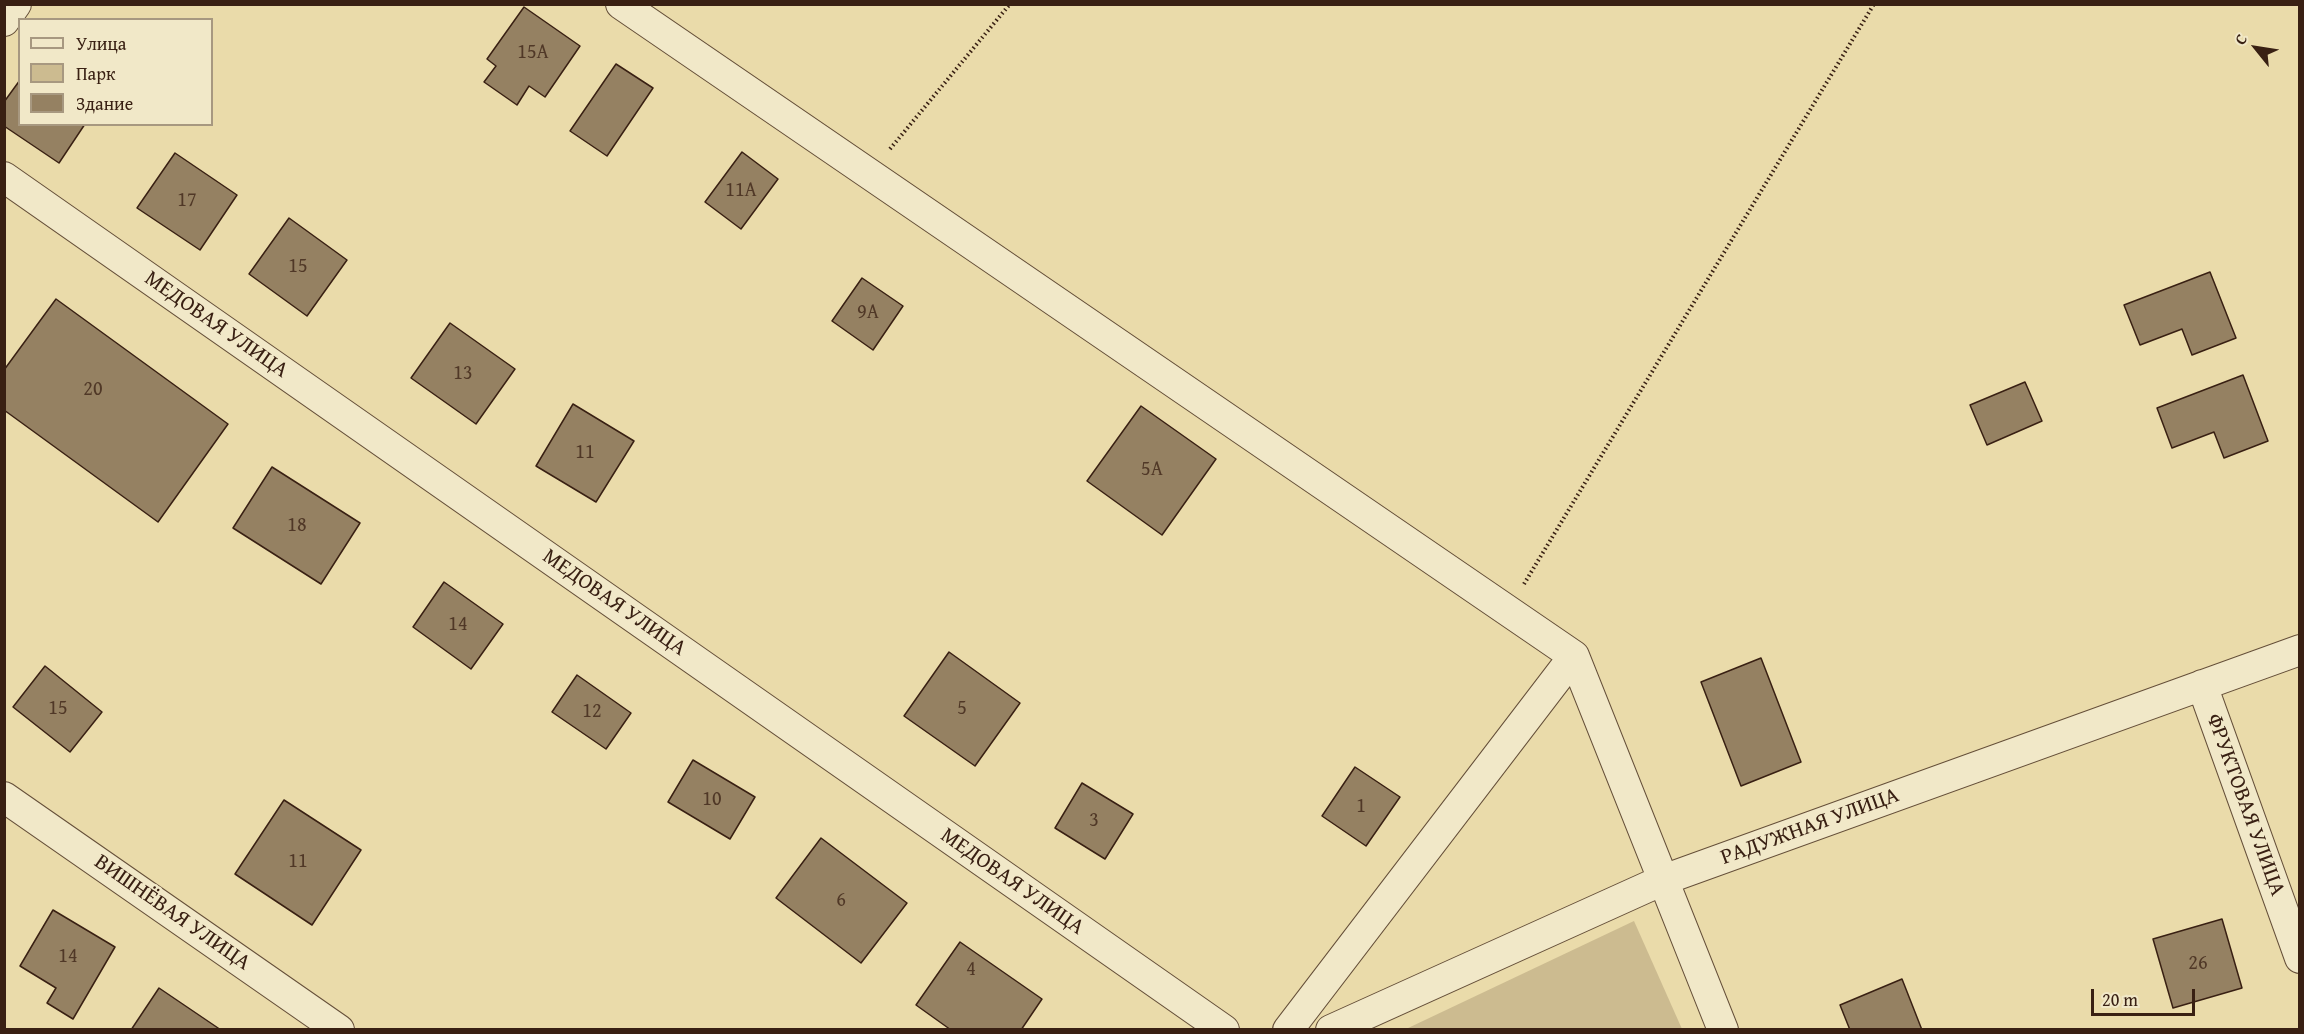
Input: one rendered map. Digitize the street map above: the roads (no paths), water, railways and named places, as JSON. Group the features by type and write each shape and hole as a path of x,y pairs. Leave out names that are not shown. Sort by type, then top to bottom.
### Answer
{"street":[{"path":"4,21 16,4"},
{"path":"621,4 1574,656 1723,1029"},
{"name":"МЕДОВАЯ УЛИЦА","path":"4,177 1224,1029"},
{"name":"РАДУЖНАЯ УЛИЦА","path":"1331,1029 1663,880 2300,650"},
{"path":"1288,1029 1574,656"},
{"name":"ФРУКТОВАЯ УЛИЦА","path":"2202,685 2300,958"},
{"name":"ВИШНЁВАЯ УЛИЦА","path":"4,797 339,1029"}]}
